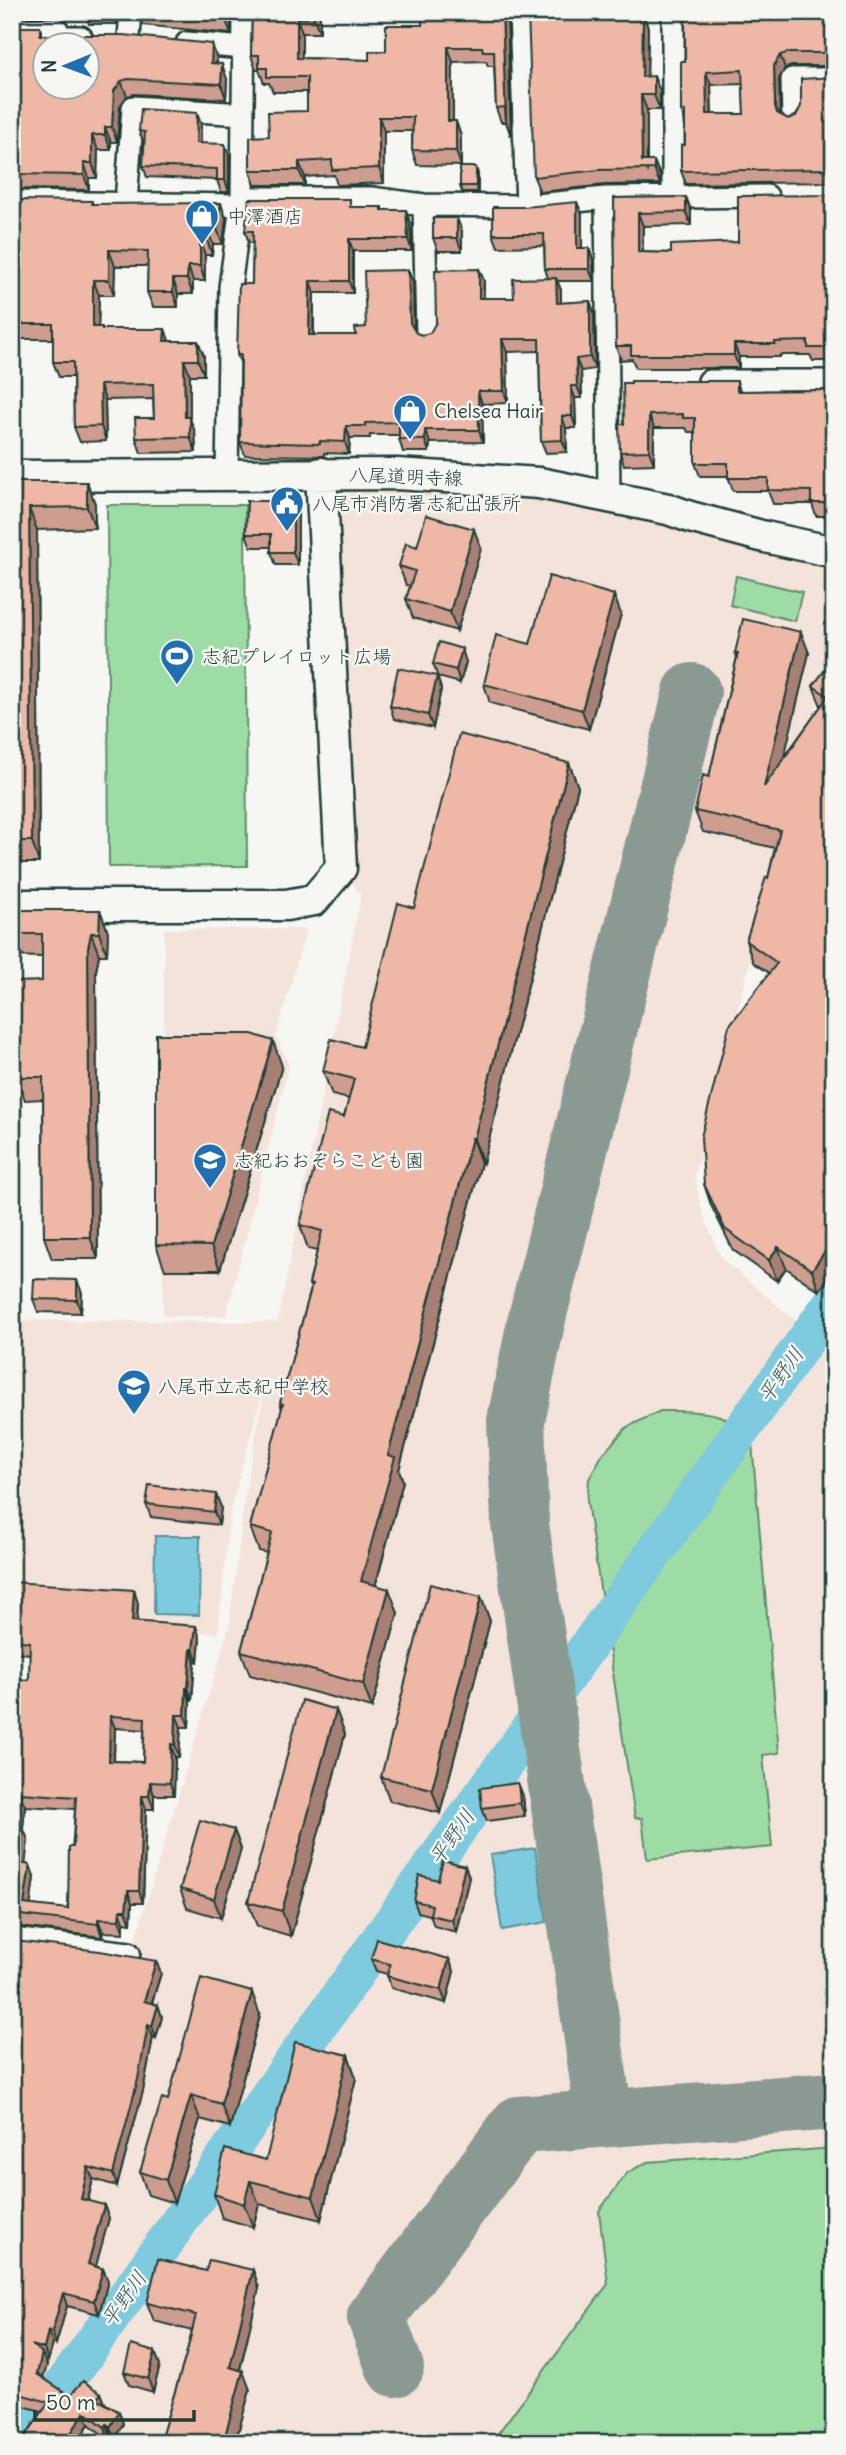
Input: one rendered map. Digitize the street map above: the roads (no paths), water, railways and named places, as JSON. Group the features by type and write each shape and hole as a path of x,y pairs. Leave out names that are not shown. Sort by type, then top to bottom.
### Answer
{"main road":[{"path":"12,905 286,905 314,900 341,868 321,473"},
{"name":"八尾道明寺線","path":"12,476 397,474 539,483 668,509 765,537 834,551"}],"street":[{"path":"129,37 131,12"},
{"path":"226,475 230,287 241,201 244,12"},
{"path":"520,12 527,206"},
{"path":"673,12 673,197"},
{"path":"763,12 834,16"},
{"path":"12,30 57,29 57,37 129,37 244,48"},
{"path":"793,119 792,79 834,79"},
{"path":"127,203 133,107 243,114"},
{"path":"12,202 127,203 371,198 424,205 527,206 606,198 793,195"},
{"path":"606,198 616,381 610,496"},
{"path":"424,205 427,334"},
{"path":"688,381 834,381"},
{"path":"12,1939 129,1954"}],"water":[{"path":"155,1536 200,1536 199,1615 154,1614"},
{"path":"535,1848 547,1922 502,1930 490,1855"}],"waterway":[{"name":"平野川","path":"22,2443 834,1300"},
{"path":"812,1328 834,1347"}],"place":[{"name":"中澤酒店","path":"202,246"},
{"name":"Chelsea Hair","path":"410,441"},
{"name":"八尾市消防署志紀出張所","path":"287,533"},
{"name":"志紀プレイロット広場","path":"177,686"},
{"name":"志紀おおぞらこども園","path":"210,1190"},
{"name":"八尾市立志紀中学校","path":"134,1416"}]}
